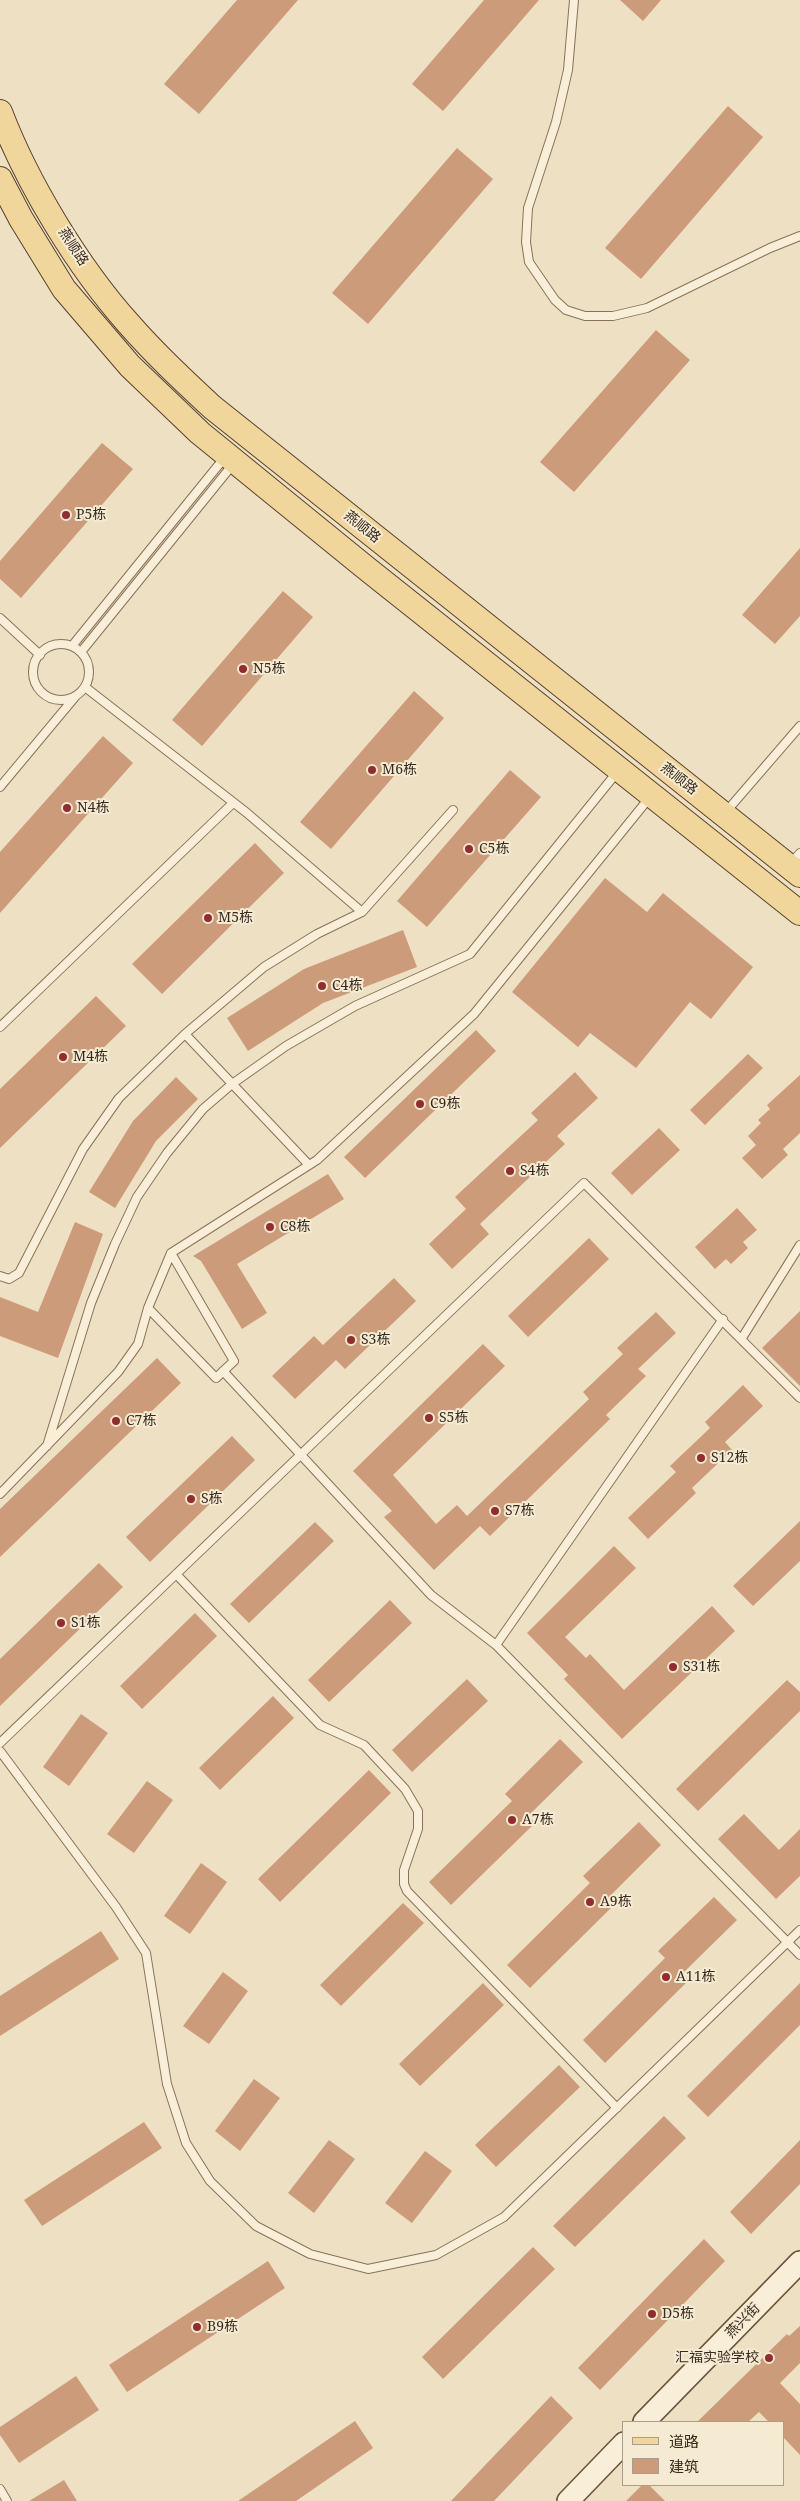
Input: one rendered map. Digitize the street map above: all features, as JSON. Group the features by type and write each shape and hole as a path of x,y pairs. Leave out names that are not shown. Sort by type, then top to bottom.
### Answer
{"main road":[{"name":"燕顺路","path":"0,112 8,134 45,204 88,271 127,322 170,368 212,408 724,815 796,865"},
{"path":"0,179 21,219 64,289 96,329 130,366 200,433 800,913"}],"street":[{"name":"燕兴街","path":"645,2421 800,2262"},
{"path":"568,2501 622,2445"}],"lane":[{"path":"574,0 568,70 556,122 528,208 526,242 528,262 555,300 566,310 585,316 613,316 648,308 770,248 800,236"},
{"path":"72,646 231,458"},
{"path":"81,652 231,458"},
{"path":"0,618 40,655"},
{"path":"0,787 84,687 89,676 88,666 81,652 72,646 56,645 46,649 40,655 34,673 36,683 42,692 58,700 77,695"},
{"path":"84,687 233,803 362,912"},
{"path":"724,815 800,726"},
{"path":"46,1448 91,1303 137,1197 167,1154 203,1109 232,1084 286,1046 355,1006 470,954 619,769"},
{"path":"0,1494 118,1372 138,1344 148,1308 172,1253 309,1165 474,1014 652,795"},
{"path":"0,1027 233,803"},
{"path":"0,1276 9,1279 19,1273 83,1149 119,1098 184,1034 264,967 317,934 362,912 453,810"},
{"path":"184,1034 309,1165"},
{"path":"0,1743 584,1183 742,1338 800,1398"},
{"path":"742,1338 800,1245"},
{"path":"148,1308 216,1378 234,1361 172,1253"},
{"path":"496,1645 723,1320"},
{"path":"224,1371 431,1595 496,1645 800,1956"},
{"path":"176,1574 320,1725 364,1745 406,1789 418,1811 418,1829 404,1870 404,1884 407,1891 617,2108"},
{"path":"0,1751 116,1907 146,1953 167,2084 186,2143 210,2181 256,2226 310,2254 368,2269 436,2255 504,2217 800,1931"},
{"path":"0,2488 7,2501"}],"building":[{"path":"237,0 298,0 199,114 164,84"},
{"path":"484,0 539,0 443,111 412,84"},
{"path":"620,0 661,0 643,21"},
{"path":"728,106 763,137 641,279 605,248"},
{"path":"457,148 493,179 368,324 332,293"},
{"path":"656,330 690,360 574,492 540,462"},
{"name":"P5栋","path":"102,443 133,469 21,598 0,579 0,561"},
{"path":"800,548 800,616 775,644 742,615"},
{"name":"N5栋","path":"283,591 313,617 202,746 172,720"},
{"name":"M6栋","path":"414,691 444,718 331,849 300,822"},
{"name":"N4栋","path":"103,736 133,763 0,913 0,852"},
{"name":"C5栋","path":"510,770 541,797 427,927 397,901"},
{"name":"M5栋","path":"255,843 284,873 162,994 132,964"},
{"path":"605,878 647,912 663,893 753,967 711,1019 690,1002 636,1068 590,1033 578,1047 512,992"},
{"name":"C4栋","path":"403,930 417,967 323,1003 248,1051 227,1018 304,969"},
{"name":"M4栋","path":"96,996 126,1026 0,1148 0,1089"},
{"name":"C9栋","path":"476,1030 496,1051 365,1178 344,1157"},
{"path":"748,1054 763,1068 705,1125 690,1110"},
{"name":"S4栋","path":"575,1072 598,1098 557,1136 565,1144 480,1224 489,1234 452,1269 429,1244 466,1209 455,1197 538,1120 531,1113"},
{"path":"800,1075 800,1133 783,1149 788,1155 762,1179 742,1158 756,1145 748,1136 761,1123 758,1120 770,1109 767,1105"},
{"path":"176,1077 198,1099 156,1141 115,1208 89,1192 133,1121"},
{"path":"659,1128 680,1150 632,1195 611,1173"},
{"name":"C8栋","path":"328,1174 344,1199 237,1264 267,1313 242,1329 201,1261 193,1256"},
{"path":"737,1208 757,1230 743,1242 748,1248 731,1264 726,1259 715,1269 695,1247"},
{"path":"75,1222 103,1234 58,1358 0,1336 0,1297 38,1312"},
{"path":"589,1238 609,1259 528,1337 508,1316"},
{"name":"S3栋","path":"394,1278 416,1301 345,1369 336,1360 295,1399 272,1376 314,1336 323,1345"},
{"path":"800,1311 800,1386 762,1348"},
{"path":"656,1312 676,1333 638,1369 646,1376 606,1415 610,1419 490,1536 480,1526 434,1570 384,1517 392,1511 353,1471 483,1344 505,1366 393,1475 436,1524 457,1505 467,1516 589,1399 583,1392 623,1354 617,1348"},
{"name":"C7栋","path":"157,1358 181,1383 0,1557 0,1509"},
{"name":"S12栋","path":"743,1385 763,1406 725,1442 732,1450 692,1488 696,1493 648,1539 628,1518 676,1472 670,1466 710,1428 705,1422"},
{"name":"S栋","path":"232,1436 255,1460 150,1562 126,1537"},
{"path":"800,1521 800,1561 753,1606 733,1586"},
{"path":"315,1522 334,1541 249,1623 230,1604"},
{"name":"S31栋","path":"614,1546 636,1568 565,1637 586,1658 590,1654 624,1690 712,1606 735,1631 622,1739 564,1679 568,1675 527,1633"},
{"name":"S1栋","path":"99,1563 123,1587 0,1706 0,1659"},
{"path":"390,1600 412,1623 329,1702 308,1680"},
{"path":"195,1613 217,1636 142,1709 120,1686"},
{"path":"467,1679 488,1701 412,1772 392,1750"},
{"path":"787,1680 800,1692 800,1711 698,1811 676,1789"},
{"path":"273,1696 294,1718 220,1790 199,1768"},
{"path":"81,1714 108,1733 69,1786 43,1767"},
{"name":"A7栋","path":"560,1739 583,1762 528,1816 535,1823 451,1905 429,1882 512,1801 505,1794"},
{"path":"369,1770 391,1793 280,1902 258,1879"},
{"path":"147,1781 173,1800 134,1853 107,1834"},
{"path":"744,1814 779,1850 800,1829 800,1876 776,1899 718,1839"},
{"name":"A9栋","path":"639,1822 661,1845 607,1899 613,1906 530,1988 507,1965 590,1883 583,1876"},
{"path":"201,1863 227,1882 190,1934 164,1916"},
{"name":"A11栋","path":"714,1897 737,1920 682,1974 689,1980 605,2063 583,2040 665,1958 658,1951"},
{"path":"403,1903 424,1923 341,2006 320,1985"},
{"path":"101,1931 119,1959 0,2036 0,1996"},
{"path":"223,1972 248,1991 209,2044 183,2026"},
{"path":"483,1983 504,2005 420,2086 399,2064"},
{"path":"800,1983 800,2025 708,2117 687,2096"},
{"path":"559,2065 580,2087 496,2167 475,2145"},
{"path":"254,2079 280,2098 240,2151 215,2131"},
{"path":"664,2116 686,2138 575,2247 553,2226"},
{"path":"144,2122 162,2148 42,2226 24,2200"},
{"path":"329,2140 355,2159 314,2213 288,2193"},
{"path":"800,2140 800,2184 751,2234 730,2212"},
{"path":"425,2151 452,2171 412,2223 385,2203"},
{"name":"D5栋","path":"704,2239 725,2261 600,2390 578,2368"},
{"path":"533,2247 555,2269 443,2379 422,2357"},
{"name":"B9栋","path":"268,2261 285,2288 127,2392 109,2365"},
{"path":"800,2326 800,2363 780,2383 800,2404 800,2455 785,2439 785,2421 768,2421 759,2412 749,2421 698,2421 787,2334 789,2336"},
{"path":"76,2376 99,2410 19,2463 0,2435 0,2427"},
{"path":"551,2396 573,2418 494,2501 451,2501"},
{"path":"355,2421 373,2448 296,2501 238,2501"},
{"path":"64,2480 77,2501 29,2501"},
{"path":"641,2486 650,2486 665,2501 626,2501"}],"place":[{"name":"P5栋","path":"66,515"},
{"name":"N5栋","path":"243,669"},
{"name":"M6栋","path":"372,770"},
{"name":"N4栋","path":"67,808"},
{"name":"C5栋","path":"469,849"},
{"name":"M5栋","path":"208,918"},
{"name":"C4栋","path":"322,986"},
{"name":"M4栋","path":"63,1057"},
{"name":"C9栋","path":"420,1104"},
{"name":"S4栋","path":"510,1171"},
{"name":"C8栋","path":"270,1227"},
{"name":"S3栋","path":"351,1340"},
{"name":"S5栋","path":"429,1418"},
{"name":"C7栋","path":"116,1421"},
{"name":"S12栋","path":"701,1458"},
{"name":"S栋","path":"191,1499"},
{"name":"S7栋","path":"495,1511"},
{"name":"S1栋","path":"61,1623"},
{"name":"S31栋","path":"673,1667"},
{"name":"A7栋","path":"512,1820"},
{"name":"A9栋","path":"590,1902"},
{"name":"A11栋","path":"666,1977"},
{"name":"D5栋","path":"652,2314"},
{"name":"B9栋","path":"197,2327"},
{"name":"汇福实验学校","path":"769,2358"}]}
